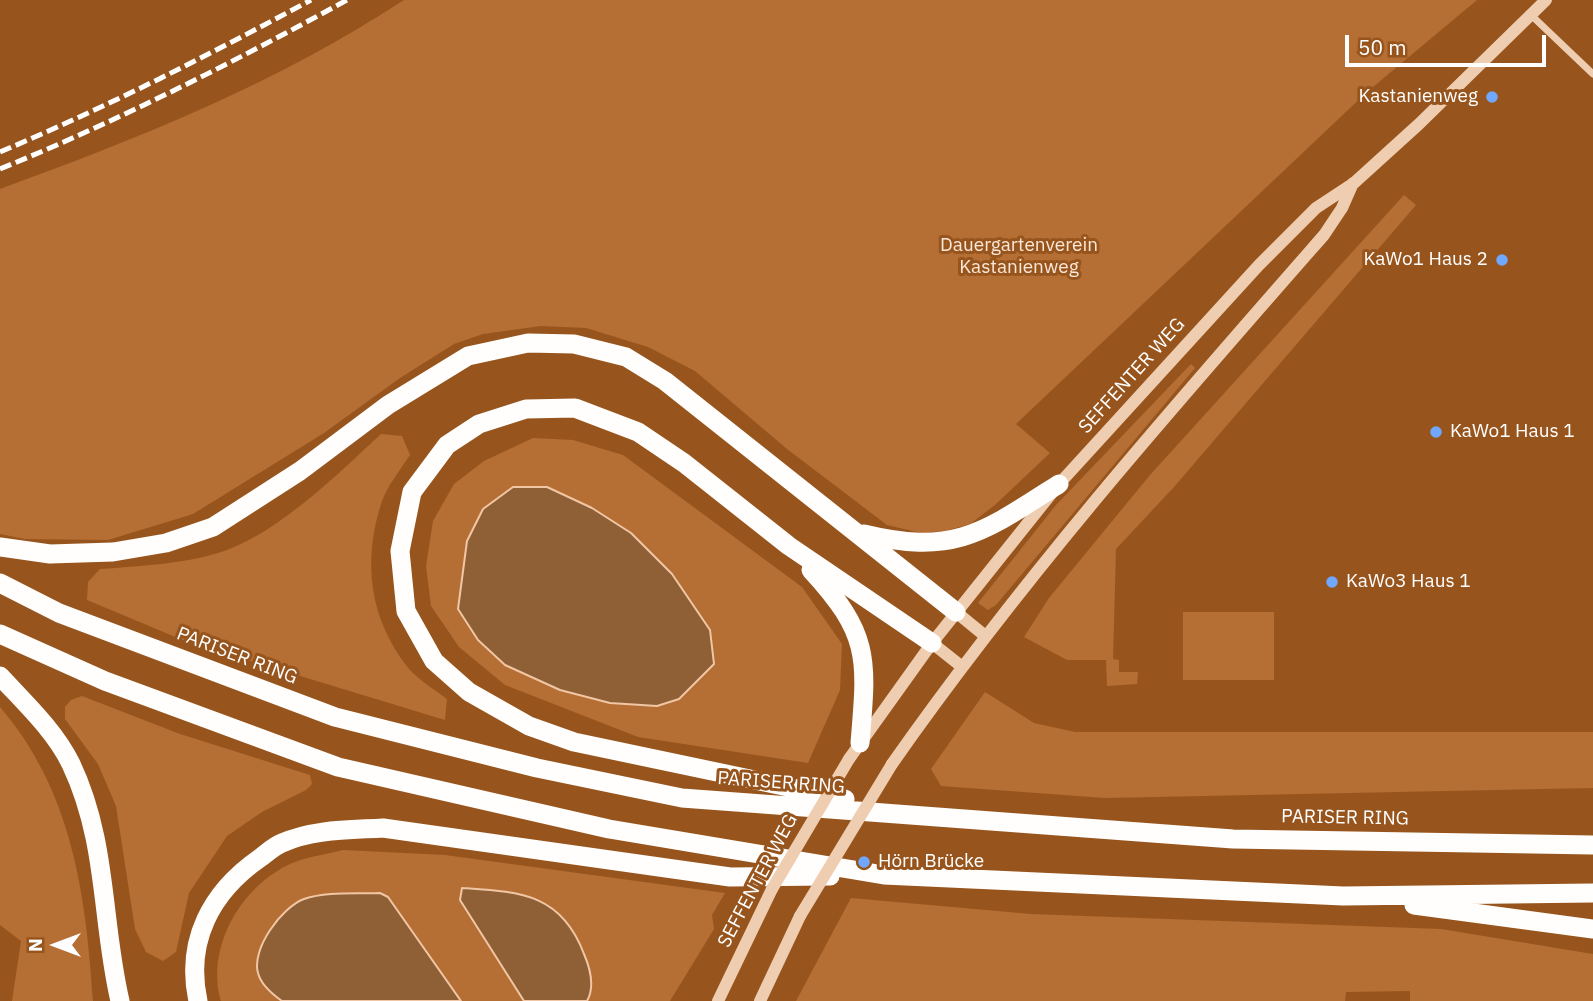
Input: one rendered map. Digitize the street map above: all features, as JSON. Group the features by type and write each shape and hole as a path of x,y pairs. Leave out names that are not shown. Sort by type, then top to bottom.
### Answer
{"highway":[{"path":"0,547 50,554 113,552 166,543 213,527 300,471 388,405 468,356 528,343 574,344 626,357 665,381 860,533 956,612"},
{"path":"921,817 769,781 575,742 529,726 488,705 434,661 406,611 400,551 412,492 447,445 479,424 526,409 575,408 638,432 684,463 789,546 932,643"},
{"path":"860,533 901,542 938,544 976,533 1059,484"},
{"path":"789,546 839,600 861,644 864,672 855,751"},
{"name":"PARISER RING","path":"0,583 59,613 348,721 537,768 682,798 1233,839 1593,845"},
{"path":"0,634 105,681 338,768 608,829 884,875"},
{"path":"0,676 40,719 70,762 90,812 103,870 120,1001"},
{"path":"198,1001 192,977 203,920 234,876 281,843 330,830 383,828 409,831 730,877 884,875 1343,896 1593,893"},
{"path":"1343,896 1593,929"}],"street":[{"name":"SEFFENTER WEG","path":"718,1001 759,912 855,751 932,643 1059,484 1259,265 1315,208 1354,183 1546,0"},
{"path":"1531,15 1593,74"},
{"name":"SEFFENTER WEG","path":"760,1001 800,916 892,764 961,666 1160,424 1324,235 1354,183"},
{"path":"956,612 984,635"},
{"path":"932,643 961,666"}],"green space":[{"name":"Dauergartenverein Kastanienweg","path":"404,0 1477,0 1367,92 1016,424 1050,453 995,505 970,524 945,531 921,533 887,525 787,449 695,371 648,347 586,328 541,326 483,334 454,344 400,378 324,433 193,514 108,540 25,539 0,534 0,189 208,106 308,57"},
{"path":"1404,195 1416,205 1174,487 1116,549 1113,659 1119,660 1119,672 1138,672 1137,684 1107,686 1106,660 1067,660 1024,637 1049,598 1150,475"},
{"path":"1191,364 1195,368 996,605 988,610 978,603 1056,505"},
{"path":"381,434 402,436 410,455 382,501 372,546 373,589 385,630 396,650 409,669 447,699 445,720 185,641 87,600 88,582 100,569 164,564 212,555 247,541 309,499"},
{"path":"533,438 573,440 623,455 802,587 842,644 840,690 808,763 638,737 505,685 459,647 431,606 426,566 433,521 454,484 484,461"},
{"path":"1183,612 1274,612 1274,680 1183,680"},
{"path":"985,692 1034,723 1075,732 1593,732 1593,788 1105,798 941,786 931,769"},
{"path":"82,696 180,734 310,775 312,784 306,790 262,812 227,836 189,893 176,952 163,961 146,952 135,929 116,806 98,764 65,719 65,707 71,700"},
{"path":"0,707 24,739 44,773 71,845 86,922 93,1001 12,1001 21,941 0,925"},
{"path":"343,850 445,855 725,893 712,915 714,929 670,1001 221,1001 218,961 230,923 241,906 254,890 286,866 306,858"},
{"path":"851,898 1031,914 1441,929 1593,954 1593,1001 1410,1001 1410,991 1346,992 1345,1001 796,1001"}],"shaded area":[{"path":"513,487 547,487 592,508 631,533 672,574 710,630 714,664 679,699 657,706 610,703 560,690 505,665 478,640 458,609 467,541 483,509"},
{"path":"462,888 502,891 551,907 575,934 584,954 591,978 587,1001 524,1001 460,900"},
{"path":"380,893 388,897 461,1001 282,1001 264,985 258,973 259,952 270,930 295,903 313,896"}],"railway":[{"path":"0,152 157,80 311,0"},
{"path":"0,169 89,131 176,89 347,0"}],"place":[{"name":"Kastanienweg","path":"1492,97"},
{"name":"KaWo1 Haus 2","path":"1502,260"},
{"name":"KaWo1 Haus 1","path":"1436,432"},
{"name":"KaWo3 Haus 1","path":"1332,582"},
{"name":"Hörn Brücke","path":"864,862"}]}
